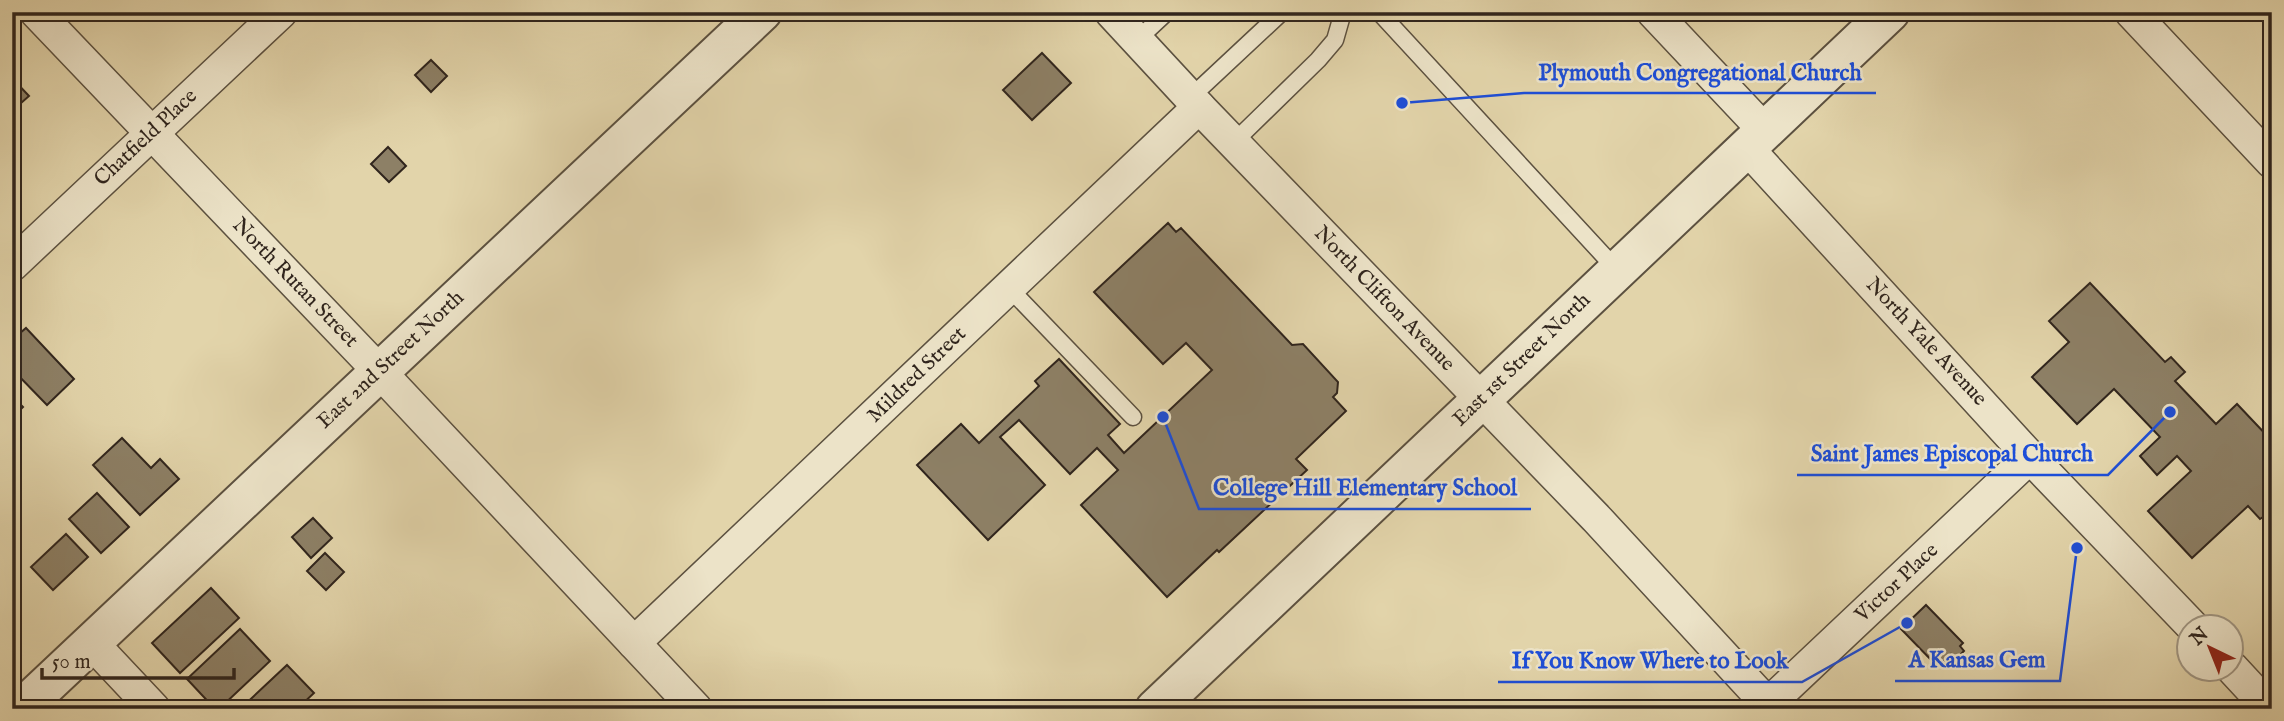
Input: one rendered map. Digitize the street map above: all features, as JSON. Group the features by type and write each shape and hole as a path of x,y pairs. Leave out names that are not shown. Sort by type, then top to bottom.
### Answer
{"street":[{"name":"North Rutan Street","path":"36,12 379,371 696,709"},
{"name":"Chatfield Place","path":"12,265 281,12"},
{"name":"East 2nd Street North","path":"21,709 762,12"},
{"name":"North Clifton Avenue","path":"1111,12 1596,518 1768,707"},
{"name":"North Yale Avenue","path":"1653,12 1756,139 2030,457 2179,612"},
{"name":"East 1st Street North","path":"1155,709 1890,12"},
{"path":"2131,12 2272,162"},
{"name":"Mildred Street","path":"634,643 1009,288 1195,102"},
{"name":"Victor Place","path":"1768,707 2030,457"},
{"path":"91,642 154,709"},
{"path":"2244,682 2270,709"}],"lane":[{"path":"1137,40 1167,12"},
{"path":"1195,102 1282,12"},
{"path":"1234,142 1318,61 1335,40 1343,12"},
{"path":"1379,12 1618,270"},
{"path":"1009,288 1133,417"}],"building":[{"path":"1042,53 1071,83 1032,120 1003,90"},
{"path":"431,60 447,76 431,92 415,75"},
{"path":"12,78 29,96 12,111"},
{"path":"388,147 406,166 389,182 371,164"},
{"path":"1168,223 1176,232 1181,228 1292,345 1303,344 1338,382 1337,393 1333,397 1346,411 1296,459 1307,470 1167,597 1081,505 1118,470 1097,448 1070,474 1019,420 1000,437 1045,485 988,540 917,465 961,424 979,443 1039,386 1035,381 1059,359 1120,424 1108,435 1124,453 1212,370 1186,343 1163,364 1094,292"},
{"path":"2090,283 2165,362 2171,357 2185,372 2175,381 2216,424 2237,404 2272,441 2272,526 2263,517 2260,519 2248,506 2192,558 2148,511 2191,471 2177,456 2157,475 2140,456 2160,437 2114,389 2077,424 2032,377 2069,342 2049,321"},
{"path":"26,328 74,379 47,405 12,369 12,340"},
{"path":"12,396 23,407 12,418"},
{"path":"122,438 151,468 160,459 179,479 140,515 93,465"},
{"path":"97,493 129,527 101,553 69,519"},
{"path":"313,518 332,538 311,558 292,537"},
{"path":"66,534 88,557 53,590 31,567"},
{"path":"325,553 344,572 326,590 307,571"},
{"path":"211,588 239,618 180,673 152,643"},
{"path":"1926,605 1963,643 1960,646 1964,651 1956,659 1951,654 1938,667 1901,629"},
{"path":"240,629 270,661 219,709 215,709 187,679"},
{"path":"287,665 314,693 297,709 240,709"}],"place":[{"name":"Plymouth Congregational Church","path":"1402,103"},
{"name":"Saint James Episcopal Church","path":"2170,412"},
{"name":"College Hill Elementary School","path":"1163,417"},
{"name":"A Kansas Gem","path":"2077,548"},
{"name":"If You Know Where to Look","path":"1907,623"}]}
